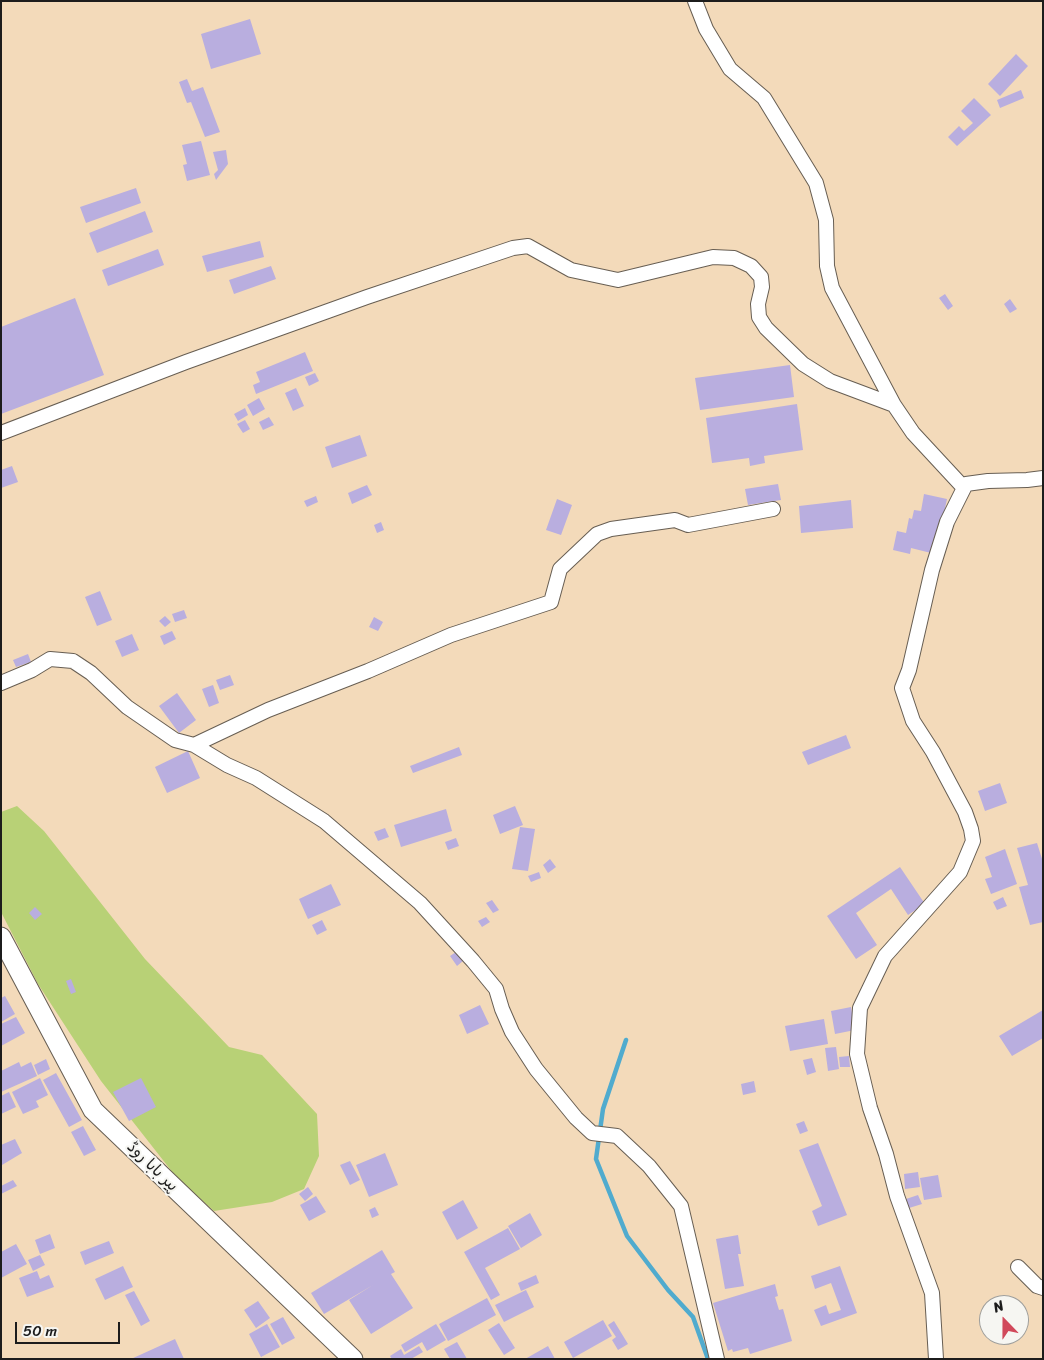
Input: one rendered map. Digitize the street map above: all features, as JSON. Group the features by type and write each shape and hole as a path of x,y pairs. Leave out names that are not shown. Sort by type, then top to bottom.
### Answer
{"main road":[{"name":"پیر بابا روڈ","path":"1,937 93,1110 353,1359"}],"street":[{"path":"695,1 706,29 730,69 764,98 816,183 826,220 827,266 832,288 894,405 913,433 964,488"},
{"path":"1,432 367,297 513,248 528,246 571,270 618,280 713,257 734,258 752,266 761,277 762,287 758,304 759,317 766,328 803,364 830,381 894,405"},
{"path":"936,1359 932,1293 897,1196 886,1154 870,1108 857,1054 860,1008 885,956 960,872 973,840 965,812 933,752 913,721 902,688 909,670 932,570 947,522 966,484 988,480 1043,478"},
{"path":"194,745 268,710 368,671 451,635 551,602 560,569 598,534 611,529 676,520 688,525 773,509"},
{"path":"1,684 32,670 50,659 73,661 91,674 127,707 175,740 194,745 227,765 256,778 324,821 420,903 496,989 512,1032 536,1069 576,1118 592,1133 617,1136 649,1166 681,1206 717,1359"},
{"path":"1018,1267 1037,1286 1043,1288"}],"green space":[{"path":"17,806 44,831 145,959 229,1047 262,1055 317,1114 319,1156 304,1189 272,1202 214,1211 177,1178 101,1081 38,984 1,912 1,812"}],"building":[{"path":"250,19 261,54 211,69 201,34"},
{"path":"1016,54 1028,66 1000,96 988,84"},
{"path":"187,79 192,91 203,87 220,132 205,137 191,102 187,103 179,82"},
{"path":"1021,90 1024,98 1000,108 997,100"},
{"path":"974,98 991,115 957,146 948,137 959,126 964,131 973,123 961,111"},
{"path":"201,141 210,175 187,181 183,165 187,164 182,145"},
{"path":"226,150 228,164 216,180 214,174 218,170 213,152"},
{"path":"136,188 141,203 86,223 80,207"},
{"path":"145,211 153,232 97,253 89,233"},
{"path":"260,241 264,257 207,272 202,256"},
{"path":"158,249 164,265 108,286 102,270"},
{"path":"271,266 276,279 234,294 229,280"},
{"path":"945,294 953,306 948,310 939,298"},
{"path":"75,298 104,375 1,414 1,327"},
{"path":"1010,299 1017,309 1010,313 1004,304"},
{"path":"305,352 313,371 256,394 253,385 260,382 256,372"},
{"path":"790,365 794,397 700,410 695,378"},
{"path":"315,373 319,381 309,386 305,377"},
{"path":"296,388 304,406 293,411 285,393"},
{"path":"259,398 265,409 253,416 247,405"},
{"path":"797,404 803,450 764,456 765,463 750,466 749,458 712,463 706,418"},
{"path":"245,408 248,415 238,421 234,414"},
{"path":"269,417 274,425 263,430 259,422"},
{"path":"245,420 250,429 243,433 237,424"},
{"path":"360,435 367,456 332,468 325,447"},
{"path":"12,466 18,482 1,488 1,470"},
{"path":"778,484 781,500 748,505 745,489"},
{"path":"367,485 372,495 352,504 348,493"},
{"path":"924,494 947,499 937,546 931,553 911,548 910,554 893,550 897,531 906,533 909,518 912,519 914,510 921,511"},
{"path":"316,496 318,502 307,507 304,501"},
{"path":"557,499 572,505 561,535 546,530"},
{"path":"851,500 853,528 801,533 799,506"},
{"path":"381,522 384,530 377,533 374,525"},
{"path":"100,591 112,620 97,626 85,597"},
{"path":"184,610 187,618 175,622 172,614"},
{"path":"165,616 171,622 165,627 159,621"},
{"path":"374,617 383,622 378,631 369,627"},
{"path":"172,631 176,639 164,645 160,636"},
{"path":"132,634 139,650 122,657 115,641"},
{"path":"28,654 31,662 16,667 13,660"},
{"path":"230,675 234,685 220,690 216,680"},
{"path":"213,685 219,703 209,707 202,689"},
{"path":"177,693 196,720 179,733 159,706"},
{"path":"846,735 851,748 808,765 802,752"},
{"path":"459,747 462,755 413,773 410,766"},
{"path":"188,751 200,778 167,793 155,767"},
{"path":"1000,783 1007,803 985,811 978,791"},
{"path":"515,806 523,825 500,834 493,815"},
{"path":"446,809 452,831 401,847 394,825"},
{"path":"520,827 535,829 528,871 512,869"},
{"path":"385,828 389,837 378,841 374,832"},
{"path":"456,838 459,846 448,850 445,842"},
{"path":"1037,843 1043,862 1043,922 1030,925 1019,887 1028,885 1017,848"},
{"path":"1005,849 1017,884 991,894 985,879 992,877 985,857"},
{"path":"550,859 556,867 548,873 543,865"},
{"path":"900,867 925,904 908,915 891,889 856,913 877,945 856,959 827,916"},
{"path":"539,872 541,878 531,882 528,876"},
{"path":"331,884 341,905 308,919 299,899"},
{"path":"1003,897 1007,906 997,910 993,902"},
{"path":"492,900 499,910 493,913 486,903"},
{"path":"35,907 42,914 35,920 29,913"},
{"path":"486,917 490,922 482,927 478,921"},
{"path":"322,920 327,930 317,935 312,925"},
{"path":"456,952 463,961 457,966 450,956"},
{"path":"71,979 76,992 71,994 66,981"},
{"path":"5,996 15,1014 1,1022 1,998"},
{"path":"480,1005 489,1024 467,1034 459,1015"},
{"path":"851,1007 855,1030 835,1034 831,1011"},
{"path":"1043,1010 1043,1038 1012,1056 999,1036"},
{"path":"16,1017 25,1033 1,1046 1,1024"},
{"path":"824,1019 828,1044 790,1051 785,1026"},
{"path":"836,1047 839,1069 828,1071 825,1048"},
{"path":"849,1056 850,1067 840,1067 839,1057"},
{"path":"812,1058 816,1072 807,1075 803,1060"},
{"path":"46,1059 50,1069 38,1075 34,1065"},
{"path":"19,1062 21,1067 31,1062 37,1076 1,1092 1,1071"},
{"path":"56,1073 82,1120 69,1127 43,1080"},
{"path":"40,1078 48,1095 36,1101 39,1107 23,1114 12,1092"},
{"path":"141,1078 156,1107 129,1121 113,1092"},
{"path":"754,1081 756,1092 743,1095 741,1084"},
{"path":"9,1092 16,1107 1,1114 1,1096"},
{"path":"804,1121 808,1131 800,1134 796,1124"},
{"path":"83,1126 96,1150 84,1156 71,1132"},
{"path":"15,1139 22,1153 2,1165 1,1145"},
{"path":"818,1143 847,1215 818,1226 812,1211 822,1206 799,1150"},
{"path":"385,1153 398,1185 369,1197 356,1165"},
{"path":"350,1161 360,1180 350,1185 340,1165"},
{"path":"918,1172 920,1187 905,1189 904,1174"},
{"path":"938,1175 942,1197 924,1200 920,1178"},
{"path":"13,1180 17,1186 1,1194 1,1186"},
{"path":"308,1187 313,1194 305,1201 299,1194"},
{"path":"918,1195 922,1204 909,1208 906,1199"},
{"path":"316,1196 326,1212 309,1221 300,1205"},
{"path":"463,1200 478,1228 457,1240 442,1212"},
{"path":"375,1207 379,1215 372,1218 369,1210"},
{"path":"530,1213 542,1235 521,1248 508,1226"},
{"path":"508,1228 520,1249 485,1268 500,1295 491,1300 464,1252"},
{"path":"50,1234 55,1248 40,1254 35,1240"},
{"path":"738,1235 741,1254 738,1254 744,1286 725,1289 716,1239"},
{"path":"109,1241 114,1253 85,1265 80,1252"},
{"path":"16,1244 27,1264 1,1278 1,1252"},
{"path":"382,1250 395,1272 391,1274 413,1308 371,1334 349,1300 373,1285 324,1314 311,1293"},
{"path":"40,1255 45,1265 33,1271 28,1260"},
{"path":"123,1266 133,1287 105,1300 95,1279"},
{"path":"840,1266 857,1313 821,1326 814,1310 826,1305 829,1314 841,1310 831,1283 815,1289 811,1276"},
{"path":"37,1271 40,1279 49,1275 54,1287 27,1297 19,1278"},
{"path":"536,1275 539,1283 521,1291 518,1283"},
{"path":"775,1284 778,1296 775,1297 779,1310 783,1309 792,1341 750,1354 748,1348 733,1352 732,1349 728,1351 713,1303"},
{"path":"526,1290 534,1307 504,1322 495,1305"},
{"path":"134,1291 150,1321 141,1326 125,1295"},
{"path":"487,1298 496,1315 448,1341 439,1324"},
{"path":"258,1301 270,1318 256,1328 244,1310"},
{"path":"283,1317 295,1338 282,1345 270,1324"},
{"path":"603,1320 612,1336 573,1358 564,1342"},
{"path":"614,1321 628,1344 618,1350 612,1340 616,1337 608,1325"},
{"path":"499,1323 515,1348 504,1355 488,1330"},
{"path":"267,1324 280,1347 261,1357 249,1334"},
{"path":"436,1324 446,1340 427,1351 422,1342 405,1352 401,1345"},
{"path":"175,1339 184,1359 131,1359"},
{"path":"457,1342 467,1359 450,1359 444,1349"},
{"path":"419,1346 423,1352 411,1359 392,1359 390,1356 401,1349 404,1355"},
{"path":"548,1346 555,1359 525,1359"}],"waterway":[{"path":"626,1040 603,1109 596,1159 627,1236 668,1290 693,1317 708,1359"}]}
